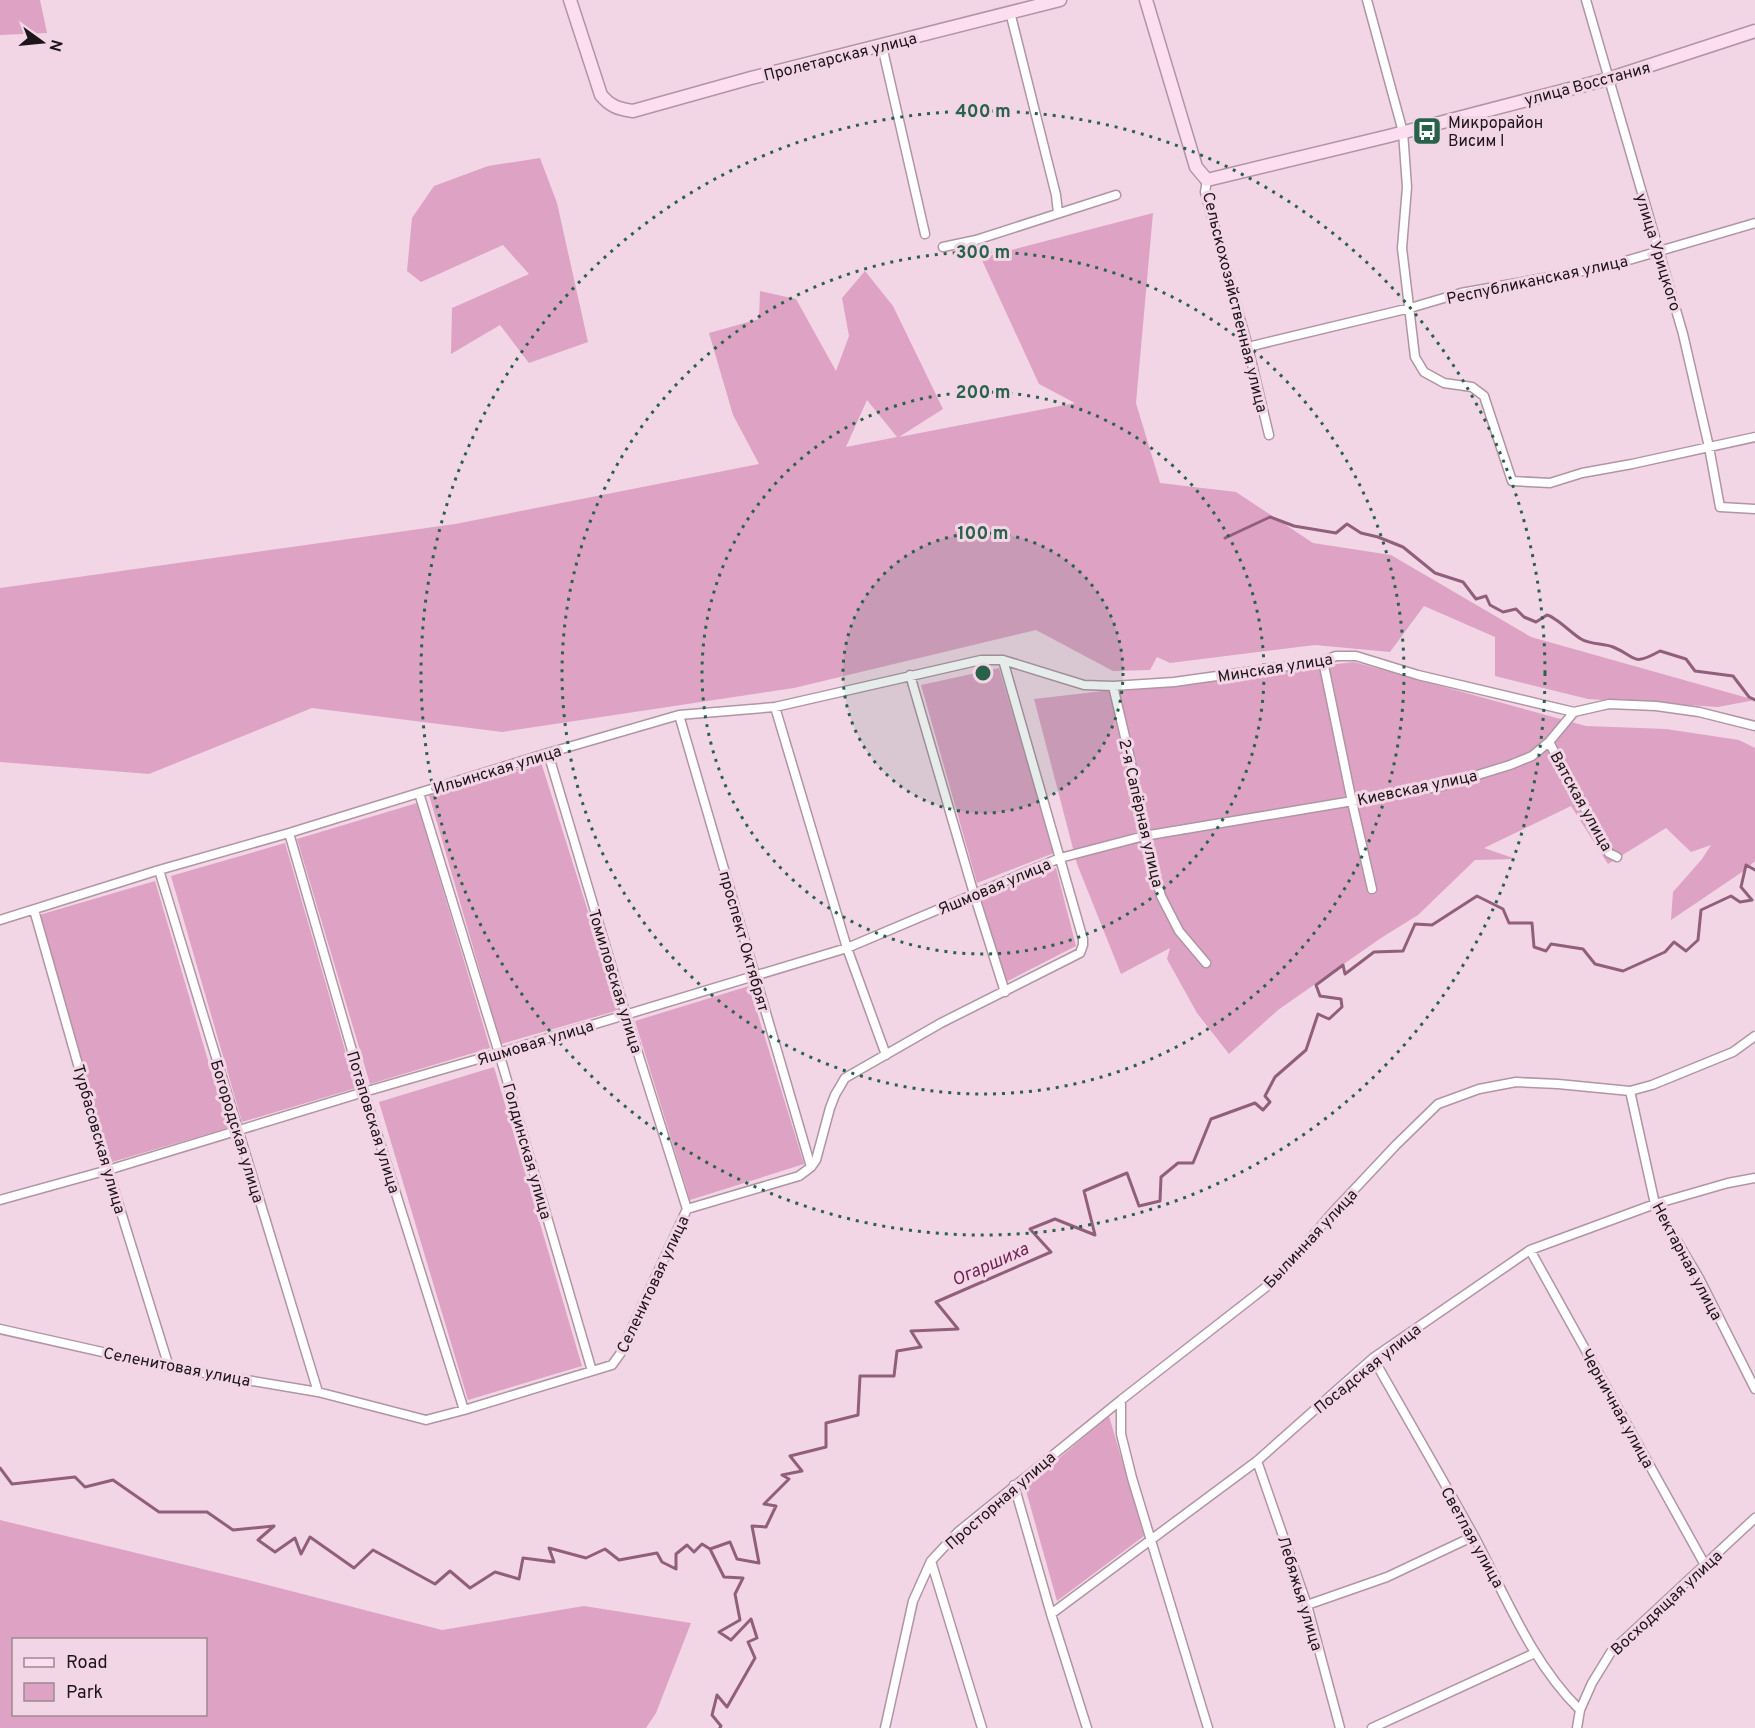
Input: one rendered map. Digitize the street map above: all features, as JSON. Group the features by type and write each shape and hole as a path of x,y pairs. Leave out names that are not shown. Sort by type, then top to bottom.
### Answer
{"street":[{"name":"Пролетарская улица","path":"570,0 601,95 608,104 633,111 752,78 1060,0"},
{"name":"Сельскохозяйственная улица","path":"1146,0 1196,167 1207,180 1205,192 1248,347 1269,435"},
{"path":"1367,0 1403,132 1407,187 1402,248 1415,357 1424,372 1444,384 1472,387 1484,396 1512,481 1550,483 1582,473 1755,437"},
{"name":"улица Урицкого","path":"1586,0 1683,334 1720,507 1755,509"},
{"path":"1010,12 1056,195 1058,213"},
{"name":"улица Восстания","path":"1207,180 1608,79 1755,31"},
{"path":"882,46 925,234"},
{"path":"943,247 976,240 1116,195"},
{"name":"Республиканская улица","path":"1248,347 1410,308 1461,292 1605,267 1755,224"},
{"name":"Минская улица","path":"1003,660 1084,684 1113,686 1174,682 1323,661 1336,656 1356,656 1418,675 1574,712"},
{"name":"Ильинская улица","path":"0,920 159,870 679,715 775,707 981,660 1003,660"},
{"path":"811,1167 816,1160 835,1095 845,1078 941,1023 1080,953 1083,939 1003,660"},
{"path":"1323,661 1372,889"},
{"path":"910,675 1005,992"},
{"name":"2-я Сапёрная улица","path":"1113,686 1130,758 1144,836 1161,896 1179,931 1206,963"},
{"path":"1574,712 1609,704 1656,706 1699,712 1755,726"},
{"path":"775,707 848,948 886,1055"},
{"name":"Киевская улица","path":"1060,858 1144,836 1443,786 1532,756 1549,742 1574,712"},
{"name":"проспект Октябрят","path":"679,715 811,1167"},
{"name":"Вятская улица","path":"1549,742 1610,853 1617,857"},
{"name":"Томиловская улица","path":"548,753 687,1209"},
{"name":"Голдинская улица","path":"419,793 499,1053 592,1371"},
{"name":"Потаповская улица","path":"289,833 364,1092 464,1410"},
{"name":"Яшмовая улица","path":"0,1200 108,1170 848,948 1060,858"},
{"name":"Богородская улица","path":"159,870 318,1392"},
{"name":"Турбасовская улица","path":"33,910 108,1170 170,1366"},
{"name":"Былинная улица","path":"1121,1400 1275,1280 1333,1212 1438,1104 1479,1089 1516,1082 1630,1091 1652,1085 1733,1052 1755,1036"},
{"name":"Нектарная улица","path":"1630,1091 1655,1204 1698,1278 1755,1389"},
{"name":"Селенитовая улица","path":"0,1329 170,1366 318,1392 426,1420 612,1365 620,1354 687,1209 799,1176 811,1167"},
{"name":"Посадская улица","path":"1051,1614 1257,1461 1373,1358 1530,1250 1655,1204 1728,1182 1755,1178"},
{"name":"Черничная улица","path":"1530,1250 1705,1565"},
{"name":"Светлая улица","path":"1373,1358 1474,1536 1535,1653 1565,1695 1580,1710"},
{"path":"1121,1400 1121,1434 1132,1478 1208,1728"},
{"name":"Просторная улица","path":"885,1728 913,1601 932,1561 958,1532 1121,1400"},
{"name":"Лебяжья улица","path":"1257,1461 1307,1605 1340,1728"},
{"path":"1014,1485 1087,1728"},
{"name":"Восходящая улица","path":"1577,1728 1580,1710 1592,1683 1611,1652 1755,1518"},
{"path":"1307,1605 1387,1577 1474,1536"},
{"path":"932,1561 982,1728"},
{"path":"1372,1728 1535,1653"}],"green space":[{"path":"0,0 40,0 47,33 0,35"},
{"path":"540,158 557,203 588,342 529,363 500,325 451,354 452,308 529,274 503,245 421,282 407,271 412,218 434,186 488,166"},
{"path":"1153,213 1136,403 1160,483 1236,492 1313,543 1391,555 1531,637 1755,700 1718,707 1588,699 1495,676 1495,637 1424,606 1390,652 1315,645 1170,663 1157,657 1150,670 1113,671 1036,630 794,688 502,732 312,708 149,774 0,762 0,588 455,524 759,464 733,415 709,333 759,319 760,291 796,299 836,371 849,336 842,298 865,271 893,306 943,409 899,437 1075,403 1039,384 981,258","holes":["867,400 897,437 846,447"]},
{"path":"1354,662 1586,726 1666,729 1739,740 1755,748 1755,861 1671,920 1673,892 1702,859 1711,845 1691,852 1666,828 1608,864 1571,806 1484,848 1516,859 1475,860 1418,915 1278,1010 1229,1054 1197,1013 1167,959 1170,948 1121,974 1077,864 1034,699"},
{"path":"999,668 1054,853 977,883 921,685"},
{"path":"541,762 619,1010 501,1044 429,795"},
{"path":"417,803 490,1048 370,1084 297,839"},
{"path":"285,843 356,1088 242,1122 171,876"},
{"path":"1056,868 1076,946 1006,982 981,898"},
{"path":"155,881 228,1128 112,1162 39,915"},
{"path":"749,986 804,1164 690,1200 635,1021"},
{"path":"494,1067 582,1366 468,1400 379,1102"},
{"path":"1109,1416 1144,1536 1057,1601 1025,1487"},
{"path":"0,1520 442,1630 584,1606 691,1623 656,1713 646,1728 0,1728"}],"waterway":[{"path":"1225,538 1270,517 1294,526 1336,533 1347,524 1361,533 1403,547 1435,573 1463,582 1476,599 1486,596 1490,605 1503,612 1516,609 1524,617 1536,622 1547,615 1581,639 1613,647 1635,659 1644,659 1660,651 1686,659 1695,671 1733,676 1749,697 1755,700"},
{"name":"Огаршиха","path":"720,1728 721,1726 712,1715 717,1695 727,1707 755,1658 748,1642 757,1638 751,1619 731,1640 719,1632 740,1620 735,1594 743,1578 724,1577 710,1549 730,1542 737,1559 759,1563 752,1526 766,1527 776,1506 764,1504 789,1479 782,1475 802,1471 790,1456 826,1447 826,1423 858,1415 860,1376 894,1376 897,1351 921,1347 911,1331 958,1329 936,1302 1051,1252 1030,1229 1055,1219 1095,1235 1084,1191 1127,1173 1139,1206 1160,1201 1161,1177 1178,1163 1193,1163 1211,1119 1255,1103 1263,1110 1270,1102 1265,1096 1275,1077 1306,1050 1318,1014 1329,1019 1342,1007 1341,999 1320,996 1316,985 1343,965 1345,974 1374,952 1403,951 1415,924 1432,925 1477,896 1503,909 1509,923 1532,923 1534,947 1546,951 1551,944 1583,949 1595,964 1623,971 1665,952 1674,942 1686,951 1698,940 1701,910 1731,896 1740,902 1752,900 1741,887 1746,865 1755,870"},
{"path":"0,1468 12,1484 75,1477 85,1487 113,1480 159,1512 207,1512 233,1530 274,1526 258,1540 275,1552 295,1538 301,1554 310,1537 354,1568 373,1550 435,1584 450,1571 470,1588 495,1572 519,1579 523,1558 554,1562 549,1548 586,1558 605,1549 619,1560 657,1553 662,1562 676,1569 676,1554 687,1545 694,1552 702,1544 710,1549"}],"place":[{"name":"Микрорайон Висим I","path":"1427,131"}]}
